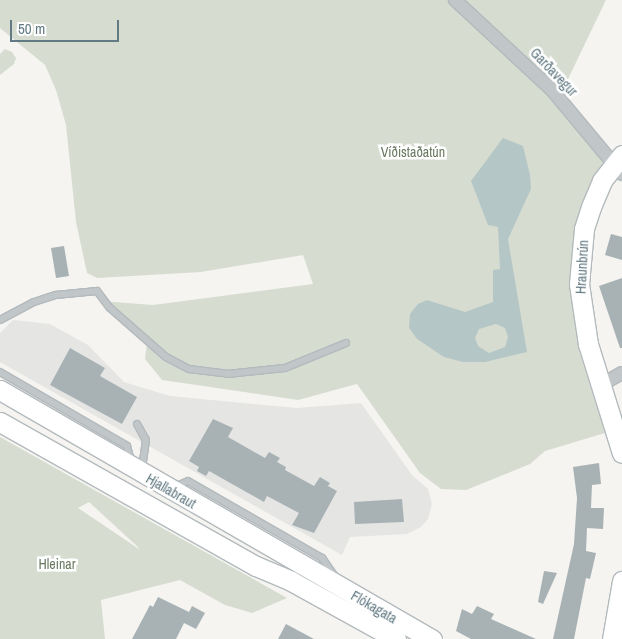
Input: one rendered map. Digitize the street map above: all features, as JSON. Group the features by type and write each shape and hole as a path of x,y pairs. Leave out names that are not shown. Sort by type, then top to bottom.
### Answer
{"main road":[{"name":"Hraunbrún","path":"620,164 602,181 591,207 580,256 581,317 622,453"},
{"name":"Hjallabraut","path":"0,390 172,488 338,597"},
{"name":"Hjallabraut","path":"0,422 256,566 338,597"},
{"path":"612,639 622,581"},
{"name":"Flókagata","path":"338,597 396,639"},
{"name":"Flókagata","path":"338,597 432,639"}],"street":[{"name":"Garðavegur","path":"456,0 552,90 620,164"},
{"path":"601,385 622,372"}],"lane":[{"path":"0,320 34,302 87,290 97,291 110,308 166,357 189,369 227,374 285,368 346,343"},
{"path":"0,372 127,446 135,466"},
{"path":"135,466 146,440 137,424"}],"shaded area":[{"path":"503,138 523,146 530,175 531,189 508,239 527,352 485,362 463,362 444,357 417,339 409,328 410,314 418,304 427,300 465,312 493,302 493,270 500,269 498,227 488,225 471,181","holes":["496,324 505,328 508,337 505,347 489,353 478,346 475,338 479,329"]},
{"path":"13,320 50,324 88,345 124,382 170,396 297,408 361,403 412,475 428,489 432,504 428,519 421,527 407,534 350,537 342,555 0,362 0,333"}],"green space":[{"name":"Víðistaðatún","path":"0,0 606,0 556,104 607,160 571,287 579,350 605,433 545,451 530,464 466,490 441,489 420,473 357,384 298,400 162,380 145,359 147,343 143,331 101,301 153,305 313,284 303,255 201,272 97,278 87,273 76,222 66,125 56,90 45,65 0,28"},
{"path":"5,49 12,52 16,58 14,64 0,75 0,54"},
{"name":"Hleinar","path":"0,437 287,598 252,613 225,605 180,580 101,600 105,639 0,639","holes":["89,502 139,549 78,508"]}],"building":[{"path":"611,234 622,237 622,260 605,255"},
{"path":"64,246 69,276 56,278 51,248"},
{"path":"622,278 622,348 620,348 599,286"},
{"path":"70,348 105,368 100,376 137,397 122,424 50,385"},
{"path":"213,419 233,428 228,437 265,458 269,452 280,458 277,462 286,467 285,470 314,486 320,477 330,483 328,486 337,491 314,533 292,525 299,513 267,496 264,502 209,471 206,476 197,471 199,467 189,461"},
{"path":"599,463 601,484 592,485 591,508 604,508 603,529 587,528 586,551 596,553 590,579 586,578 574,639 553,639 574,544 577,498 573,467"},
{"path":"402,499 404,522 355,524 354,502"},
{"path":"544,571 557,573 543,604 538,602"},
{"path":"158,597 189,612 192,606 205,613 196,629 184,623 176,639 132,639 150,605 153,607"},
{"path":"477,606 494,614 491,619 536,639 471,639 456,631 462,609 472,614"},
{"path":"286,624 314,639 278,639"}]}
